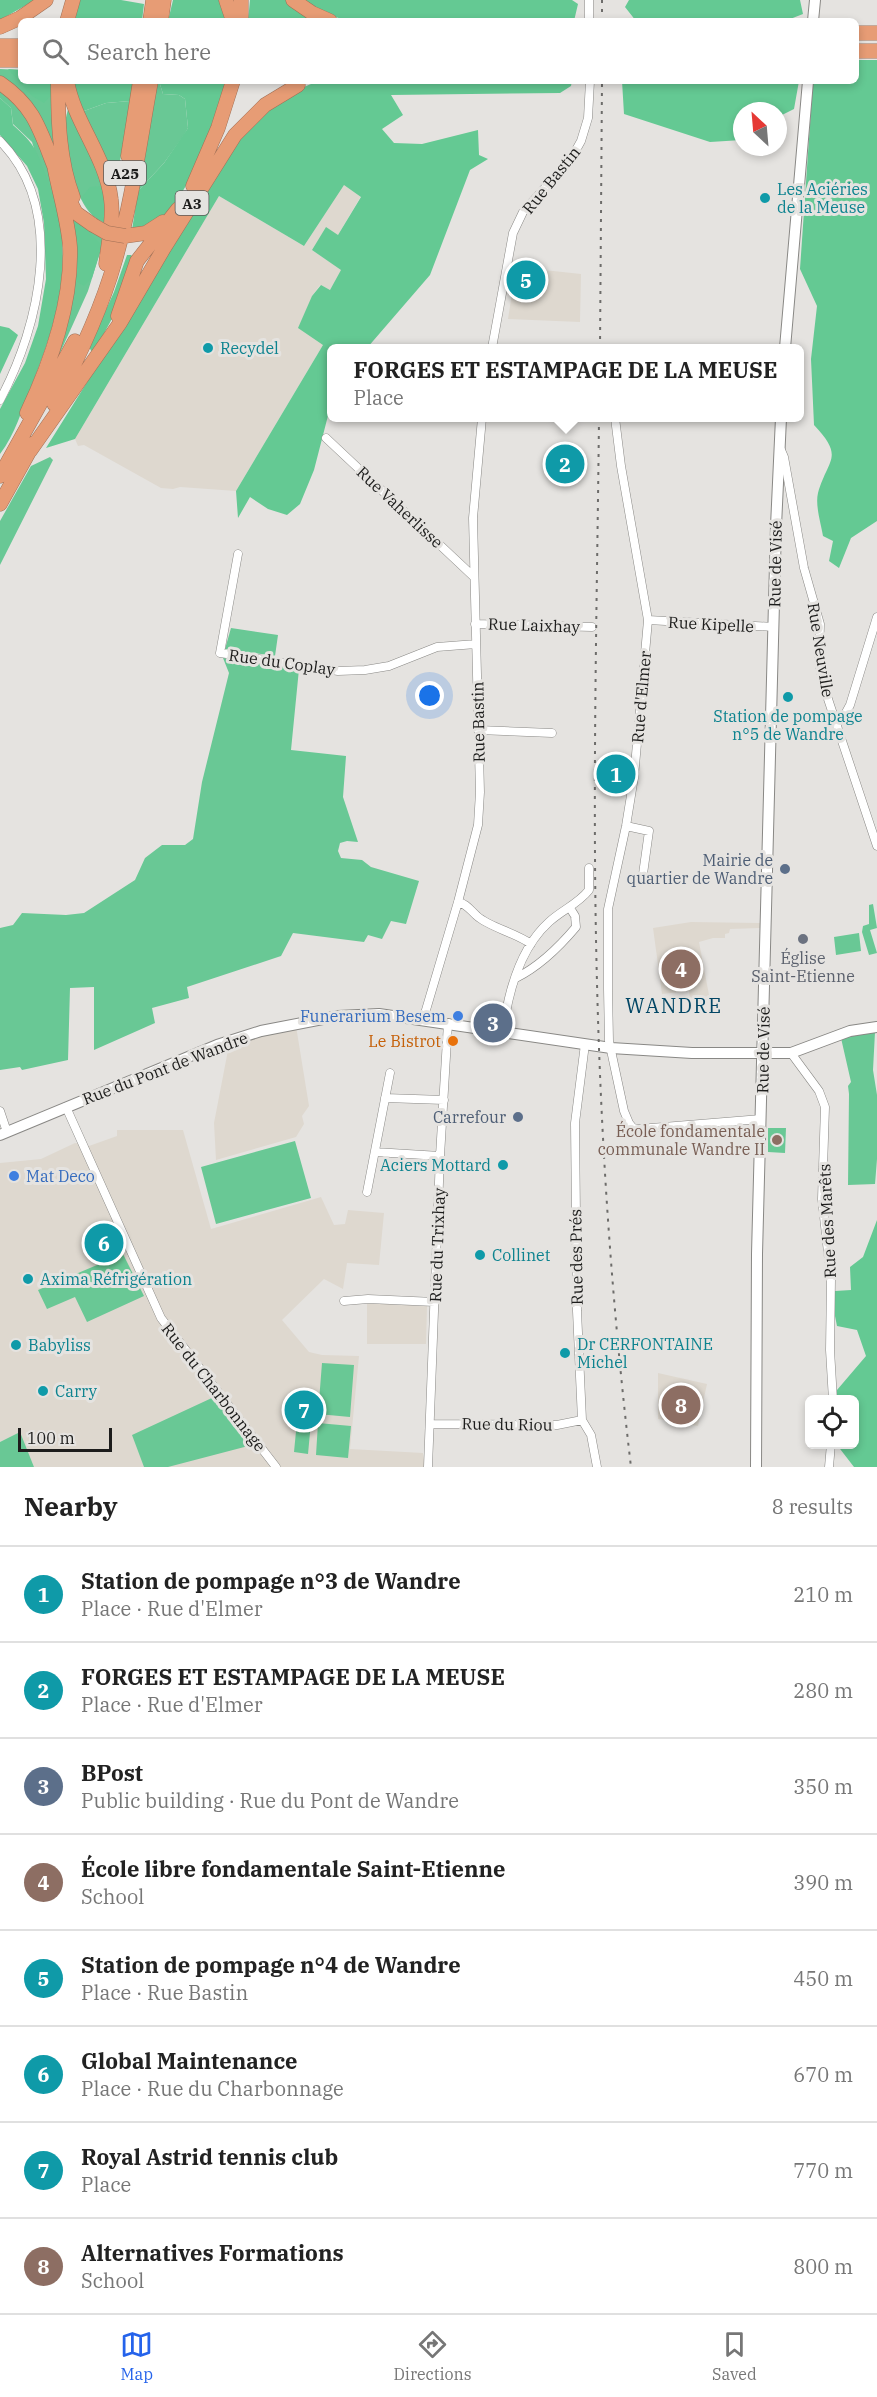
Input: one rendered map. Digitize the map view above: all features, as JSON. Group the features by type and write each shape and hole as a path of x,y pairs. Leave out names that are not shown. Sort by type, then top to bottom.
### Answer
{"highway":[{"path":"20,18 46,0"},
{"path":"150,18 153,0"},
{"path":"161,18 164,0"},
{"path":"226,0 232,18"},
{"path":"241,0 241,18"},
{"path":"293,0 323,18"},
{"path":"0,27 18,19"},
{"path":"859,33 877,33"},
{"path":"0,46 18,46"},
{"path":"859,51 877,51"},
{"path":"0,60 18,60"},
{"path":"0,83 14,93 30,111 40,128 76,213 90,223"},
{"path":"58,84 60,136 64,163 74,198 90,223"},
{"path":"68,84 72,100 110,192 111,220 106,264"},
{"name":"A25","path":"0,475 72,346 106,264 122,200 140,84"},
{"name":"A25","path":"0,504 29,452 90,330 115,264 125,226 150,84"},
{"name":"A3","path":"29,452 120,323 235,135 265,105 300,84"},
{"name":"A3","path":"107,340 137,261 172,219 207,157 226,130 242,115 272,96 300,84"},
{"name":"A3","path":"207,157 230,85"},
{"path":"10,458 56,339 66,296 70,246 54,165"},
{"name":"A3","path":"90,223 112,235 138,235 161,225 185,199"}],"street":[{"path":"589,0 589,18"},
{"path":"813,18 814,0"},
{"name":"Rue Bastin","path":"493,344 513,233 523,212 571,159 582,141 588,118 590,84"},
{"path":"785,344 808,84"},
{"path":"0,141 18,162 31,191 38,223 39,258 36,304 31,327 20,361 0,400"},
{"name":"Rue Bastin","path":"423,1020 478,825 480,792 473,518 481,422"},
{"name":"Rue d'Elmer","path":"616,422 648,620 634,777 608,909 611,1048 624,1111 628,1123 633,1128 639,1129 761,1119"},
{"name":"Rue de Visé","path":"756,1467 757,1254 776,526 781,422"},
{"name":"Rue Vaherlisse","path":"326,438 474,577"},
{"name":"Rue Neuville","path":"781,450 804,568 820,624 819,661 823,684 877,846"},
{"name":"Rue du Coplay","path":"238,554 220,654 338,671 389,666 437,647 476,644"},
{"path":"836,723 843,718 850,705 877,617"},
{"name":"Rue Kipelle","path":"648,620 774,627"},
{"name":"Rue Laixhay","path":"476,624 592,627"},
{"path":"478,730 552,733"},
{"path":"626,826 650,831 644,874"},
{"path":"503,1031 509,993 520,963 549,921 570,908 590,890 589,868"},
{"path":"458,902 469,907 480,919 521,937 531,944"},
{"path":"516,978 566,939 576,927 576,916 570,908"},
{"name":"Rue du Pont de Wandre","path":"4,1133 217,1045 261,1031 338,1016 365,1013 611,1048 763,1054 791,1053 850,1031 877,1026"},
{"name":"Rue du Trixhay","path":"429,1467 440,1156 448,1023"},
{"name":"Rue des Prés","path":"585,1044 575,1123 576,1299 582,1420 591,1435 597,1467"},
{"name":"Rue des Marêts","path":"791,1053 819,1090 825,1107 822,1199 831,1279 830,1350 833,1395"},
{"path":"367,1192 390,1073"},
{"path":"385,1098 444,1100"},
{"name":"Rue du Charbonnage","path":"66,1107 161,1318 276,1467"},
{"path":"0,1111 4,1133"},
{"path":"375,1152 440,1156"},
{"path":"344,1301 368,1299 435,1302"},
{"name":"Rue du Riou","path":"432,1424 557,1425 582,1420"},
{"path":"829,1467 831,1449"}],"shaded area":[{"path":"344,184 361,196 338,235 312,250 342,270 330,290 320,285 312,296 323,345 236,491 161,488 84,445 78,446 75,439 219,196 304,246"},
{"path":"516,267 581,274 580,322 508,319"},
{"path":"691,922 760,923 760,928 730,929 729,933 725,934 725,938 713,938 699,942 709,995 704,998 690,999 689,991 662,994 653,928"},
{"path":"296,1026 309,1106 302,1116 304,1124 296,1137 216,1160 214,1123 229,1045"},
{"path":"117,1130 183,1130 211,1229 321,1197 334,1225 345,1224 348,1210 384,1213 379,1265 347,1263 343,1289 324,1279 282,1320 309,1352 322,1355 359,1356 350,1449 423,1453 425,1467 34,1467 20,1433 0,1442 0,1163 41,1159 75,1143 89,1146 117,1136"},
{"path":"367,1303 427,1306 426,1344 367,1344"},
{"path":"658,1373 707,1384 698,1426 658,1419"}],"green space":[{"path":"0,0 35,0 0,20"},
{"path":"78,0 121,0 144,4 142,18 75,18"},
{"path":"173,0 221,0 225,18 169,18"},
{"path":"250,0 287,0 309,18 248,18"},
{"path":"301,0 572,0 578,4 575,18 339,18 320,12"},
{"path":"629,0 800,0 803,14 793,18 634,18 625,7"},
{"path":"859,60 877,60 877,521 851,538 839,568 829,561 833,541 823,536 818,509 818,493 832,452 814,425 811,359 817,306 800,269 813,84 859,84"},
{"path":"0,69 18,70 18,84 56,84 61,165 0,78"},
{"path":"8,69 18,70 18,80"},
{"path":"21,84 53,84 54,92 44,103 32,96"},
{"path":"71,84 74,84 76,95 84,111 106,103 130,101 114,198"},
{"path":"74,84 133,84 130,101 106,103 84,111 76,95"},
{"path":"156,84 160,84 163,94 179,95 185,99 188,128 164,163 138,191"},
{"path":"160,84 225,84 210,133 182,192 162,218 148,226 132,230 138,191 164,163 188,128 185,99 179,95 163,94"},
{"path":"312,84 571,84 560,93 391,95 403,115 382,129 394,143 422,144 478,130 479,155 488,159 470,170 430,275 370,344 327,344 327,420 314,470 300,504 287,515 268,509 250,497 238,518 236,491 323,345 298,328 312,296 321,285 330,290 341,270 312,250 326,227 338,235 361,197 344,185 304,246 219,196 75,439 46,448 240,137 276,104"},
{"path":"622,84 798,84 794,109 787,112 787,102 733,102 733,141 710,142 624,114"},
{"path":"0,88 35,127 60,206 64,248 32,142 13,124 11,108 0,98"},
{"path":"0,98 11,108 13,125 35,148 41,161 56,206 63,258 57,309 50,335 18,422 0,454 0,409 25,363 38,326 46,279 44,223 38,189 27,166 0,135"},
{"path":"70,102 101,172 108,225 94,216 86,207 75,186 65,136"},
{"path":"105,186 109,217 104,222 93,215 81,198 90,187"},
{"path":"68,207 81,224 104,240 88,291 55,364"},
{"path":"75,218 102,245 92,278 84,286 75,280 72,271 71,238"},
{"path":"127,255 131,255 134,259 115,313 93,354 89,347 114,292"},
{"path":"0,326 9,328 18,335 0,374"},
{"path":"50,457 53,460 0,565 0,521 31,466"},
{"path":"231,628 278,635 275,656 225,649"},
{"path":"223,658 299,669 291,750 346,756 343,797 358,842 340,843 338,851 341,858 362,860 371,867 419,881 406,924 391,921 382,939 368,935 364,942 293,933 281,956 187,987 189,998 152,1008 155,1023 94,1050 94,987 70,988 68,1060 22,1070 20,1067 0,1070 0,928 13,925 22,913 66,915 84,913 135,880 145,858 162,845 185,845 193,839 202,782 229,673"},
{"path":"873,904 877,928 870,930 877,953 869,955 862,932 863,926 869,924 869,905"},
{"path":"859,933 861,951 836,955 834,937"},
{"path":"875,1032 873,1070 877,1095 877,1159 875,1184 848,1185 848,1086 851,1082 841,1038"},
{"name":"École fondamentale communale Wandre II","path":"768,1128 786,1128 785,1153 768,1152"},
{"path":"295,1141 311,1198 216,1224 201,1167"},
{"path":"877,1220 877,1467 854,1467 840,1449 859,1449 859,1395 837,1395 837,1390 866,1356 857,1330 837,1326 834,1311 835,1291 851,1290 850,1267 863,1257"},
{"path":"123,1254 144,1296 87,1322 75,1297 47,1309 38,1290"},
{"path":"322,1363 354,1365 350,1417 318,1414"},
{"path":"214,1397 252,1445 168,1467 144,1467 132,1435"},
{"path":"297,1421 311,1422 308,1454 294,1452"},
{"path":"318,1423 351,1426 348,1458 316,1455"},
{"path":"20,1432 34,1467 0,1467 0,1442"}],"railway":[{"path":"602,0 602,18"},
{"path":"600,344 602,84"},
{"path":"599,422 595,771 599,1044 613,1286 631,1467"}],"place":[{"name":"Les Aciéries de la Meuse","path":"765,198"},
{"name":"Station de pompage n°4 de Wandre","path":"526,280"},
{"name":"Recydel","path":"208,348"},
{"name":"FORGES ET ESTAMPAGE DE LA MEUSE","path":"565,464"},
{"name":"Station de pompage n°5 de Wandre","path":"788,697"},
{"name":"Station de pompage n°3 de Wandre","path":"616,774"},
{"name":"Mairie de quartier de Wandre","path":"785,869"},
{"name":"Église Saint-Etienne","path":"803,939"},
{"name":"École libre fondamentale Saint-Etienne","path":"681,969"},
{"name":"Funerarium Besem","path":"458,1016"},
{"name":"BPost","path":"493,1023"},
{"name":"Le Bistrot","path":"453,1041"},
{"name":"Carrefour","path":"518,1117"},
{"name":"École fondamentale communale Wandre II","path":"777,1140"},
{"name":"Aciers Mottard","path":"503,1165"},
{"name":"Mat Deco","path":"14,1176"},
{"name":"Global Maintenance","path":"104,1243"},
{"name":"Collinet","path":"480,1255"},
{"name":"Axima Réfrigération","path":"28,1279"},
{"name":"Babyliss","path":"16,1345"},
{"name":"Dr CERFONTAINE Michel","path":"565,1353"},
{"name":"Carry","path":"43,1391"},
{"name":"Alternatives Formations","path":"681,1405"},
{"name":"Royal Astrid tennis club","path":"304,1410"}],"district":[{"name":"WANDRE","path":"674,1005"}]}
